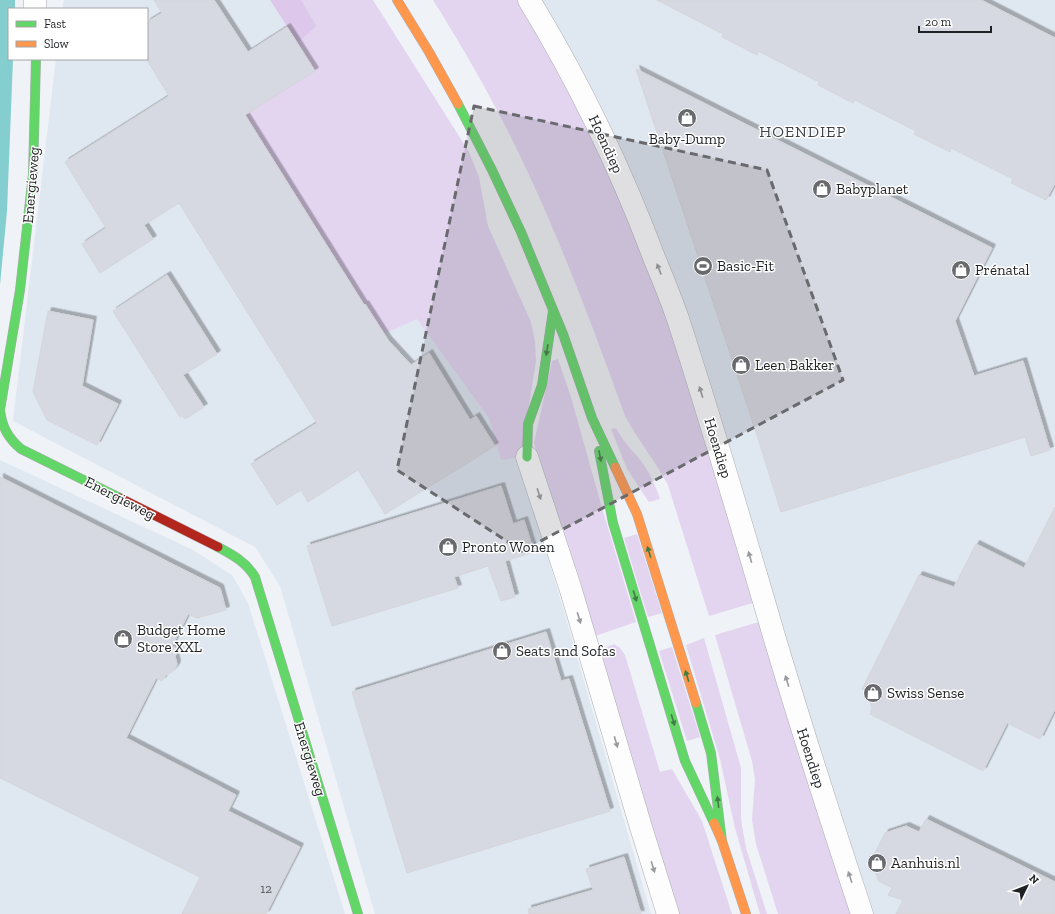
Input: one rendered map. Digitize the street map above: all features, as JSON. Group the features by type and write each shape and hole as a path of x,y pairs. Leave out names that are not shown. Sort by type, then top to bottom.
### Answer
{"main road":[{"path":"397,0 455,97 486,156 521,232 563,334 592,418 638,514 711,753 722,841"},
{"name":"Energieweg","path":"36,60 33,174 20,290 0,410 0,420 4,430 14,444 21,449 236,556 250,568 255,577 358,914"},
{"path":"527,457 528,424 542,384 553,311"},
{"path":"592,418 613,523 678,739 685,761 722,841 746,914"}],"street":[{"name":"Hoendiep","path":"529,0 555,43 596,121 638,217 677,317 737,512 798,719 862,914"},
{"path":"527,457 570,587 668,914"}],"highlighted area":[{"path":"474,106 767,170 843,380 522,551 397,470"}],"shaded area":[{"path":"64,0 285,0 326,67 526,480 651,914 375,914 280,586 255,547 13,421 56,60 148,60 148,8 62,8"},
{"path":"270,0 301,0 317,26 298,43"},
{"path":"301,0 373,0 469,152 479,177 488,226 531,322 535,341 536,361 521,457 501,460 489,418 417,319 383,334 245,115 315,71 298,43 317,26"},
{"path":"433,0 522,0 576,97 653,271 756,602 709,616 668,485 625,416 580,295 543,206 496,109 472,65"},
{"path":"521,0 1055,0 1055,914 862,914 646,238"},
{"path":"558,359 571,397 636,622 592,637 534,443 552,361"},
{"path":"616,428 622,439 647,469 660,499 649,502 627,469 611,429"},
{"path":"0,460 193,550 232,575 248,603 345,914 0,914"},
{"path":"637,534 662,613 648,617 624,538"},
{"path":"762,621 855,914 778,914 756,844 752,820 755,779 752,761 715,635"},
{"path":"704,638 741,768 742,826 746,848 767,914 760,914 735,828 720,759 686,645"},
{"path":"614,644 620,648 625,655 660,772 672,769 702,821 732,914 676,914 597,651"},
{"path":"672,647 700,737 687,741 659,651"}],"water":[{"path":"0,0 15,0 15,8 8,8 8,60 13,60 7,211 0,285"}],"building":[{"path":"154,0 214,0 248,52 287,27 315,71 245,115 364,305 365,304 388,340 411,365 429,353 470,420 476,416 495,446 385,514 358,470 308,502 301,490 277,505 251,464 317,423 179,203 144,225 153,239 100,273 82,244 106,228 65,162 169,96 147,60 148,21 162,13"},
{"path":"657,0 981,0 1055,38 1055,183 1046,200 1011,183 1013,179 951,148 950,152 914,134 916,131 855,100 853,103 818,85 819,82 758,51 757,55 722,37 723,34"},
{"path":"636,69 992,248 955,321 974,376 1023,361 1050,450 1031,456 1025,437 781,512"},
{"path":"167,275 217,354 183,375 204,407 185,419 182,416 180,417 113,311"},
{"path":"48,311 93,320 82,386 118,404 97,445 47,420 33,392"},
{"path":"0,477 220,588 226,610 197,618 188,614 172,646 179,649 175,656 177,664 176,667 172,672 166,675 162,681 156,678 126,738 236,795 228,811 300,847 266,914 182,914 200,877 0,778"},
{"path":"501,486 513,524 524,520 534,552 505,561 515,597 501,601 488,566 454,577 458,588 332,626 307,546"},
{"path":"1055,507 1055,709 1040,739 1007,723 983,771 870,714 872,708 867,692 862,689 919,575 954,587 976,544 1024,568"},
{"path":"546,632 561,681 569,679 610,811 407,873 352,692"},
{"path":"926,819 1055,882 1055,914 896,914 903,900 888,895 892,888 879,881 871,861 885,833 906,826 919,832"},
{"path":"624,857 641,914 529,914 528,909 593,890 586,869"}],"traffic: fast":[{"path":"36,60 33,174 20,290 0,410 1,416 6,432 21,449 120,498"},
{"path":"458,104 492,170 521,232 563,334 592,418 615,467"},
{"path":"527,457 528,424 542,385 553,311"},
{"path":"599,451 613,523 685,761 714,823"},
{"path":"218,547 234,556 248,567 255,577 358,914"},
{"path":"696,703 711,753 722,841"}],"traffic: slow":[{"path":"397,0 429,52 458,104"},
{"path":"615,467 637,514 696,703"},
{"path":"714,823 722,841 746,914"}],"traffic: jam":[{"path":"120,498 218,547"}],"place":[{"name":"Baby-Dump","path":"687,118"},
{"name":"Babyplanet","path":"822,189"},
{"name":"Basic-Fit","path":"703,266"},
{"name":"Prénatal","path":"961,270"},
{"name":"Leen Bakker","path":"741,365"},
{"name":"Pronto Wonen","path":"448,547"},
{"name":"Budget Home Store XXL","path":"123,639"},
{"name":"Seats and Sofas","path":"502,651"},
{"name":"Swiss Sense","path":"873,693"},
{"name":"Aanhuis.nl","path":"877,863"}],"district":[{"name":"HOENDIEP","path":"803,131"}]}
